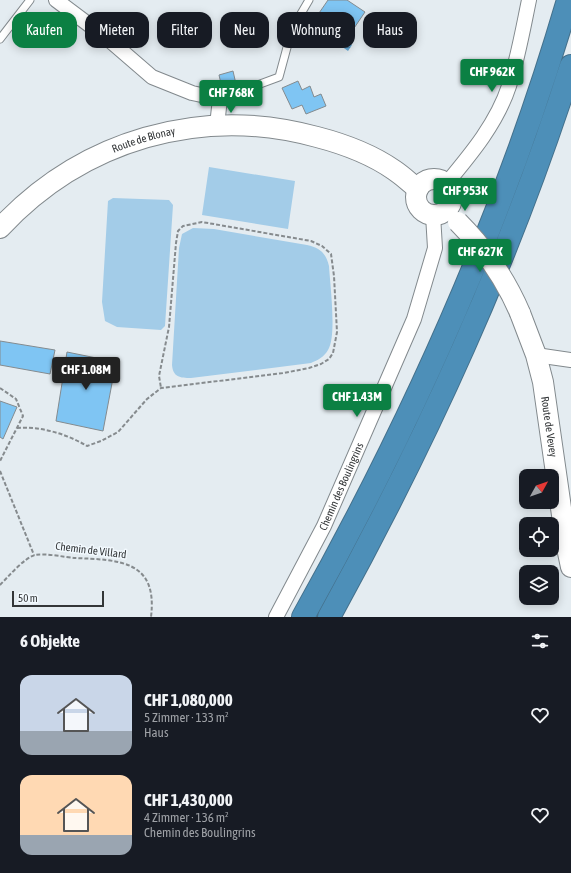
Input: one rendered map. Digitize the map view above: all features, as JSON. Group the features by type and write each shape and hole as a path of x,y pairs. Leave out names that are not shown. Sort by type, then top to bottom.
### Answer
{"highway":[{"path":"303,617 387,461 456,310 517,157 550,61 568,0"},
{"path":"329,617 406,472 465,346 517,219 571,66"}],"street":[{"path":"56,0 108,38 152,77 192,93 220,99 217,125"},
{"path":"446,184 472,153 499,108 508,87 529,0"},
{"name":"Route de Blonay","path":"0,228 28,201 52,182 72,169 114,148 170,131 217,125 276,127 327,140 353,149 376,160 394,170 418,189"},
{"path":"434,179 446,184 452,192 452,197 446,216 424,212 416,199 418,189 427,180 434,179"},
{"name":"Route de Vevey","path":"446,216 474,238 490,258 513,297 536,354 543,382 566,543 571,567"},
{"name":"Chemin des Boulingrins","path":"276,617 324,526 414,319 446,216"},
{"path":"536,354 571,360"}],"lane":[{"path":"0,39 30,0"},
{"path":"220,99 279,77 292,29 309,0"}],"path":[{"path":"17,428 32,427 78,441 86,446 101,442 118,432 147,399 161,388 303,369 321,364 333,353 337,332 334,276 331,254 318,243 290,237 202,222 184,226 178,231 176,243 169,327 159,376 161,388"},
{"path":"0,388 16,399 23,416 0,461"},
{"path":"0,471 34,555 21,564 0,585"},
{"name":"Chemin de Villard","path":"34,555 119,562 134,567 146,577 150,586 151,617"}],"shaded area":[{"path":"209,167 295,181 288,229 202,215"},
{"path":"113,198 169,200 173,205 165,326 161,330 117,327 105,321 102,302 108,201"},
{"path":"193,228 214,229 307,245 322,252 329,266 333,322 331,343 325,355 311,363 191,378 178,376 174,372 172,365 179,248 182,234"}],"building":[{"path":"328,0 347,0 365,12 363,12 363,15 355,27 355,12 320,12"},
{"path":"233,71 236,84 222,88 219,75"},
{"path":"298,81 302,90 310,86 314,97 321,94 326,106 306,114 302,105 292,109 282,88"},
{"path":"0,341 55,350 50,374 0,365"},
{"path":"67,352 116,362 103,431 56,421"},
{"path":"0,401 17,407 3,439 0,437"}]}
